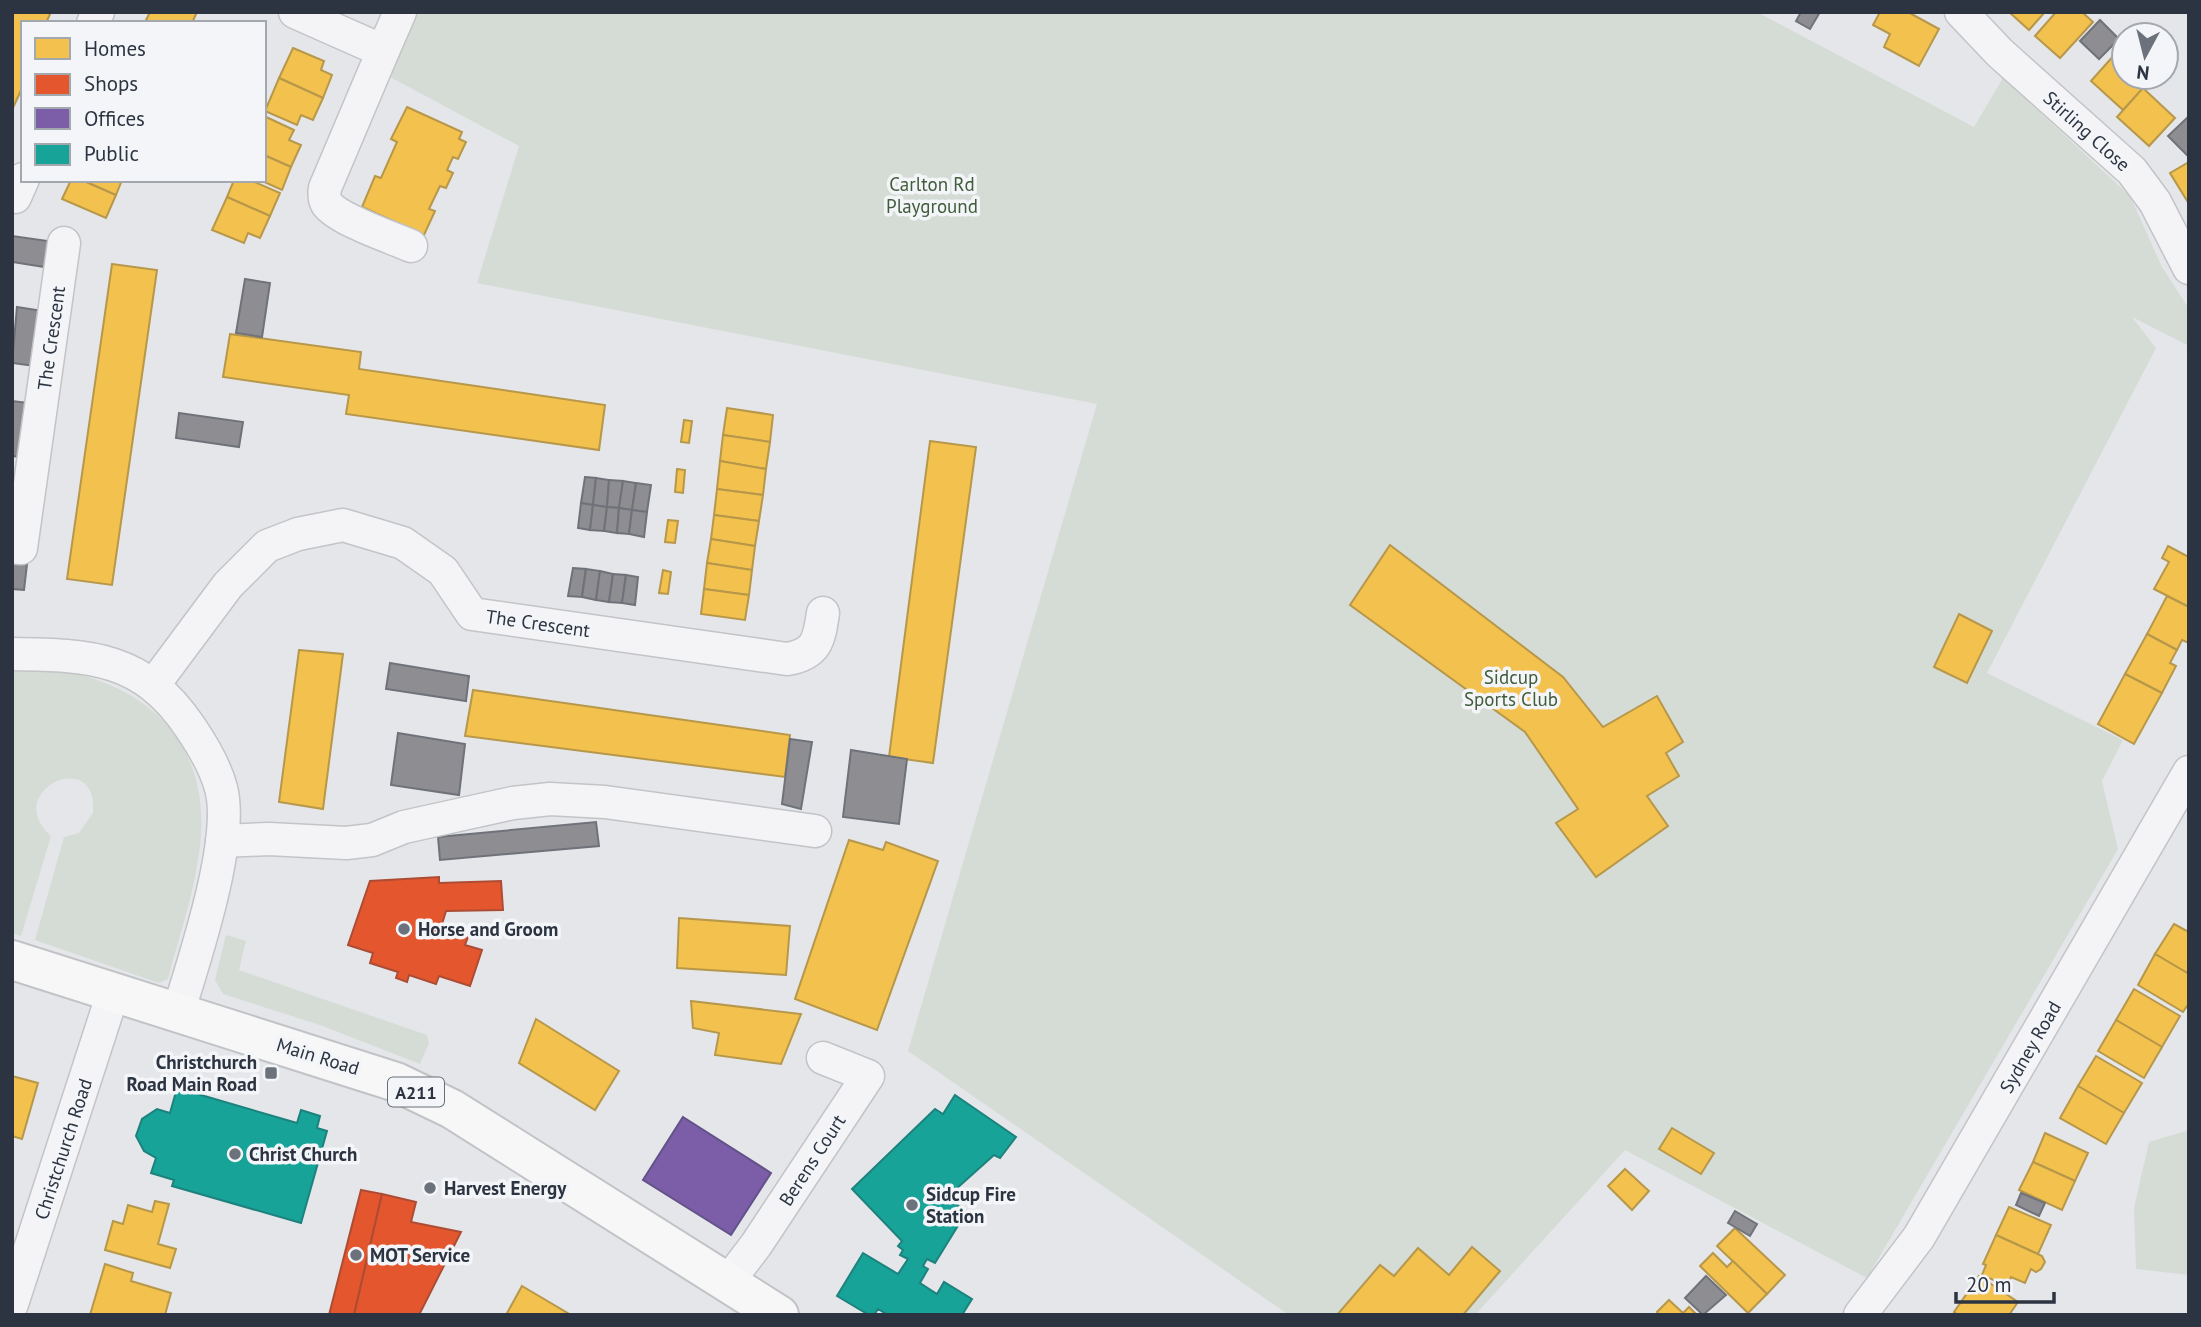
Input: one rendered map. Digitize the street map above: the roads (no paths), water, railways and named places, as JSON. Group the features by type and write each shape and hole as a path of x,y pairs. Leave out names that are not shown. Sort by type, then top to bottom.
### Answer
{"main road":[{"name":"Main Road","path":"12,960 382,1075 429,1098 779,1315"}],"street":[{"path":"295,12 383,51"},
{"path":"400,12 325,188 324,198 328,206 341,214 411,246"},
{"name":"Stirling Close","path":"1962,12 2000,53 2132,171 2155,202 2189,268"},
{"name":"The Crescent","path":"12,547 21,548 64,243"},
{"name":"The Crescent","path":"155,684 228,585 267,546 298,534 343,525 403,543 443,571 472,614 787,659 804,657 820,639 823,613"},
{"path":"12,654 107,662 155,684 182,715 206,750 222,791 222,841 206,915 178,1013"},
{"name":"Sydney Road","path":"1860,1315 1920,1237 2189,772"},
{"path":"222,841 268,839 346,843 372,840 404,827 513,803 550,799 605,802 815,831"},
{"name":"Christchurch Road","path":"12,1304 113,993"},
{"name":"Berens Court","path":"727,1283 756,1245 868,1076 823,1058"}],"place":[{"name":"Horse and Groom","path":"404,929"},
{"name":"Christchurch Road Main Road","path":"271,1073"},
{"name":"Christ Church","path":"235,1154"},
{"name":"Harvest Energy","path":"430,1188"},
{"name":"Sidcup Fire Station","path":"912,1205"},
{"name":"MOT Service","path":"356,1255"}],"park label":[{"name":"Carlton Rd Playground","path":"932,195"},
{"name":"Sidcup Sports Club","path":"1511,688"}]}
